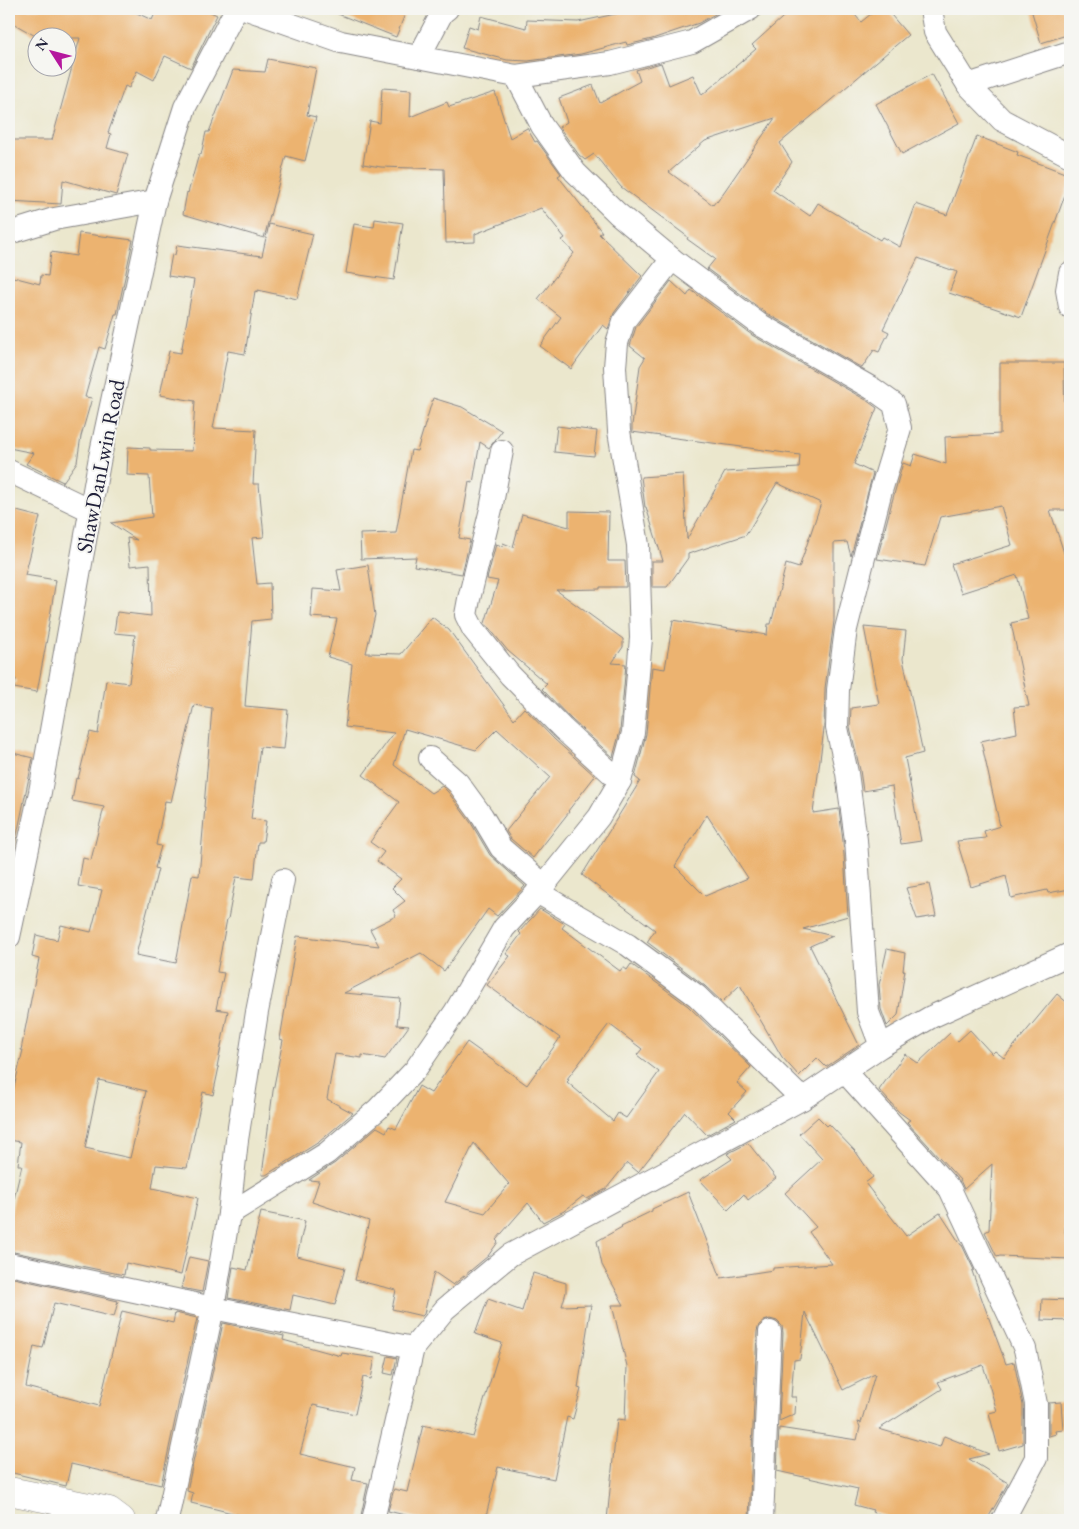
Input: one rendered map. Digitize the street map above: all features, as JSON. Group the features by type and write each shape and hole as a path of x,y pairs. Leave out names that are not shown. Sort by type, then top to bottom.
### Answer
{"main road":[{"path":"9,1491 109,1510 121,1520"}],"street":[{"name":"ShawDanLwin Road","path":"9,937 40,792 100,457 154,201 185,107 236,9"},
{"path":"247,9 340,42 516,76 610,63 692,42 750,9"},
{"path":"419,57 442,13 447,9"},
{"path":"931,9 935,32 968,85 1002,120 1070,156"},
{"path":"968,85 1067,53"},
{"path":"516,76 542,126 576,172 617,213 672,259 759,324 873,389 894,404 900,428 880,494 846,629 838,690 837,719 837,728 847,773 856,840 868,1012 881,1046"},
{"path":"9,233 54,219 154,201"},
{"path":"229,1214 327,1153 378,1109 415,1070 455,1012 504,928 540,889 599,818 620,781 633,733 641,638 638,545 619,431 615,367 617,343 624,321 672,259"},
{"path":"1070,273 1068,290 1070,307"},
{"path":"502,451 491,509 466,615 473,629 510,675 620,781"},
{"path":"9,471 90,510"},
{"path":"430,758 458,783 482,816 500,848 540,889 628,945 697,996 802,1099"},
{"path":"167,1520 213,1308 229,1214 237,1140 256,1021 283,880"},
{"path":"373,1520 413,1348 445,1309 510,1255 802,1099 881,1046 930,1017 1070,954"},
{"path":"844,1072 950,1189 1025,1349 1036,1404 1036,1458 1003,1520"},
{"path":"9,1264 213,1308 413,1348"},
{"path":"762,1520 770,1332"}],"building":[{"path":"9,9 128,9 152,20 157,9 204,9 217,15 191,68 165,56 154,80 137,71 129,88 125,86 108,133 111,134 107,148 128,154 116,195 63,180 61,204 9,201 9,140 52,140 69,78 78,78 78,45 80,38 78,38 78,28 28,28 28,32 9,21"},
{"path":"328,9 407,9 396,37"},
{"path":"639,9 724,9 699,23 652,39 627,45 626,42 581,54 528,61 507,60 462,48 469,26 478,29 481,16 526,28 527,20 578,22"},
{"path":"792,9 850,9 861,22 877,9 886,9 908,35 780,143 792,162 773,190 810,216 818,203 880,240 882,237 900,247 916,204 947,215 977,136 1018,152 1017,155 1070,175 1070,181 1021,317 949,293 957,272 918,258 883,329 889,332 879,352 874,350 862,368 766,313 707,269 715,259 621,187 594,154 585,160 579,155 559,127 567,122 559,98 593,85 600,103 640,81 636,70 661,63 669,85 693,75 702,95 756,49 752,45","holes":["775,118 717,202 713,205 669,172 705,141"]},
{"path":"1031,9 1063,9 1070,34 1041,43"},
{"path":"268,59 316,68 307,115 316,117 305,161 286,156 264,238 183,214 187,192 199,154 201,155 206,132 209,132 233,70 265,72"},
{"path":"932,74 959,123 902,154 876,104"},
{"path":"382,88 411,90 410,117 447,102 449,107 495,92 510,138 527,128 535,142 537,141 561,174 558,176 602,232 599,234 642,276 614,313 608,329 603,325 571,369 540,346 561,317 538,299 574,253 562,240 565,238 541,208 475,234 475,242 446,243 444,169 381,167 363,164 370,121 380,123"},
{"path":"375,219 403,223 394,280 346,273 354,224 374,227"},
{"path":"269,224 313,234 297,299 258,290 258,292 255,291 245,354 228,351 213,428 256,430 253,484 259,484 264,537 252,538 257,584 270,583 271,619 252,621 245,706 288,710 284,749 260,747 251,819 266,821 263,842 258,842 254,879 236,877 227,919 217,972 224,973 216,1009 228,1011 213,1095 203,1092 187,1168 156,1165 152,1188 198,1198 181,1275 126,1263 124,1275 9,1251 9,1220 22,1165 18,1165 21,1142 9,1140 9,1108 23,1050 21,1050 39,959 32,957 36,935 57,940 61,925 91,932 102,890 78,886 83,858 91,860 104,807 72,801 76,778 78,779 90,732 98,734 106,680 129,683 135,635 114,633 117,612 151,616 150,564 130,566 127,538 137,540 111,523 152,517 149,476 127,475 128,447 150,448 150,450 192,451 195,401 160,395 169,351 181,353 194,280 168,276 172,254 175,255 177,245 262,256","holes":["194,705 212,708 199,876 192,875 176,963 136,955 158,869 155,868 161,846 156,845 165,801 171,802","99,1080 146,1091 130,1158 85,1148"]},
{"path":"79,233 133,240 117,314 115,314 105,349 99,347 85,397 92,398 81,436 77,462 63,482 26,464 34,453 9,448 9,276 40,284 41,275 48,276 51,252 76,256"},
{"path":"671,281 687,296 691,290 752,335 877,408 854,464 873,473 851,556 847,542 834,543 834,621 825,688 824,729 813,813 839,809 848,916 803,929 833,936 810,946 859,1045 826,1067 817,1058 799,1076 782,1057 740,985 722,1002 705,986 647,942 655,930 582,875 640,781 635,777 646,734 652,667 665,669 673,620 767,635 768,624 771,624 786,564 799,568 821,503 777,483 746,535 688,554 688,558 667,587 652,587 652,561 663,561 645,507 641,477 683,474 687,539 725,472 799,468 800,455 632,432 640,366 645,358 630,346 636,327","holes":["707,815 748,878 705,896 675,866"]},
{"path":"1000,363 1064,363 1065,433 1070,432 1070,510 1050,510 1065,556 1070,555 1070,889 1048,893 1047,890 1011,898 1006,876 971,887 957,841 986,838 984,831 1000,826 981,741 1017,733 1014,707 1029,706 1011,623 1028,619 1017,575 961,593 951,564 1012,545 1001,506 940,517 925,566 877,559 903,463 911,466 915,454 946,464 945,437 1000,434"},
{"path":"433,398 462,407 502,431 489,448 480,442 473,483 469,482 459,538 470,540 462,574 414,566 416,557 361,559 360,534 396,533 411,450 417,451"},
{"path":"557,426 597,431 594,456 554,452"},
{"path":"9,509 40,517 25,575 56,580 37,692 14,688 16,679 9,678"},
{"path":"569,511 609,512 608,561 625,561 626,587 556,590 623,639 623,647 612,663 626,664 620,731 613,757 572,720 542,689 547,684 508,651 485,623 498,581 487,579 496,544 502,546 503,543 513,547 522,514 569,527"},
{"path":"368,565 375,615 366,653 401,654 432,617 449,630 514,719 524,708 554,739 595,776 533,858 511,839 506,831 550,777 497,729 476,750 405,729 394,765 431,793 442,786 471,823 490,855 525,886 497,916 488,909 444,971 421,953 344,993 400,998 397,1025 409,1026 385,1059 362,1055 362,1058 335,1054 327,1099 353,1113 319,1142 266,1175 262,1175 273,1091 283,1040 280,1039 297,936 379,946 370,929 396,916 393,910 405,901 392,888 401,879 377,861 384,852 370,842 399,802 363,775 394,733 345,727 352,664 328,657 337,619 311,617 313,589 341,591 337,570"},
{"path":"864,627 906,631 903,659 923,753 905,758 921,841 901,844 892,786 863,791 850,727 851,708 879,704"},
{"path":"9,752 33,758 14,849 9,848"},
{"path":"929,884 936,916 917,919 906,888"},
{"path":"540,909 565,924 562,928 620,971 623,967 627,970 631,964 688,1006 751,1067 737,1083 747,1092 729,1112 736,1119 707,1135 685,1112 638,1172 627,1163 606,1189 587,1199 583,1196 564,1211 543,1222 528,1203 496,1240 498,1242 488,1256 453,1285 434,1272 422,1316 392,1309 396,1290 355,1280 369,1221 312,1202 319,1181 309,1180 335,1163 377,1127 386,1132 389,1126 396,1129 419,1086 431,1093 467,1042 527,1085 560,1038 487,985 510,956 506,954 521,934 519,932","holes":["609,1024 642,1049 637,1055 659,1072 626,1118 618,1113 613,1121 567,1082 569,1080 567,1079","474,1143 509,1184 485,1213 445,1202"]},
{"path":"887,949 905,953 903,971 905,970 898,1015 887,1026 881,1009 879,985"},
{"path":"1057,994 1070,1005 1070,1134 1065,1233 1070,1233 1070,1259 997,1257 985,1232 989,1230 992,1164 964,1189 960,1180 907,1122 910,1120 899,1112 879,1090 905,1054 918,1063 950,1033 958,1041 970,1030 992,1054 995,1051 1004,1058"},
{"path":"818,1117 827,1126 829,1124 856,1152 873,1177 865,1183 906,1236 940,1213 962,1245 974,1270 972,1271 1006,1364 1014,1362 1023,1405 1023,1444 999,1451 989,1413 997,1411 983,1365 938,1382 942,1389 879,1429 940,1447 944,1436 989,1454 969,1459 1008,1483 987,1520 898,1520 854,1505 858,1489 777,1471 779,1428 857,1440 860,1427 858,1422 861,1423 875,1374 843,1390 805,1312 800,1359 794,1360 791,1397 796,1397 795,1414 779,1421 782,1326 777,1321 770,1319 759,1325 757,1331 749,1520 657,1518 657,1520 607,1520 617,1419 625,1420 627,1366 612,1305 624,1305 602,1265 597,1241 621,1226 652,1211 652,1209 688,1192 721,1278 773,1270 773,1268 832,1264 809,1232 816,1227 785,1193 822,1159 799,1134"},
{"path":"748,1143 776,1178 748,1200 744,1194 728,1210 700,1180 732,1159 727,1154"},
{"path":"261,1212 305,1221 297,1256 345,1268 335,1305 293,1295 290,1310 228,1298 233,1267 247,1270"},
{"path":"189,1257 208,1261 202,1292 181,1288"},
{"path":"533,1273 566,1283 566,1292 562,1306 591,1305 578,1388 581,1389 573,1419 567,1417 554,1479 498,1467 485,1520 426,1520 388,1511 394,1489 407,1492 423,1425 473,1437 502,1343 475,1334 488,1299 522,1311"},
{"path":"9,1277 118,1301 114,1317 54,1303 43,1348 34,1346 26,1387 99,1406 122,1311 173,1323 175,1313 197,1318 161,1485 71,1464 66,1486 9,1472 9,1323 13,1303 9,1302"},
{"path":"1042,1299 1070,1300 1070,1321 1041,1320"},
{"path":"223,1323 284,1336 283,1340 341,1356 342,1353 375,1358 371,1379 363,1377 355,1414 313,1405 300,1454 355,1467 352,1480 368,1483 360,1520 261,1520 191,1503 193,1493 187,1491"},
{"path":"388,1356 397,1358 393,1375 384,1373"},
{"path":"1061,1402 1063,1430 1055,1431 1056,1434 1049,1436 1049,1403"}]}
